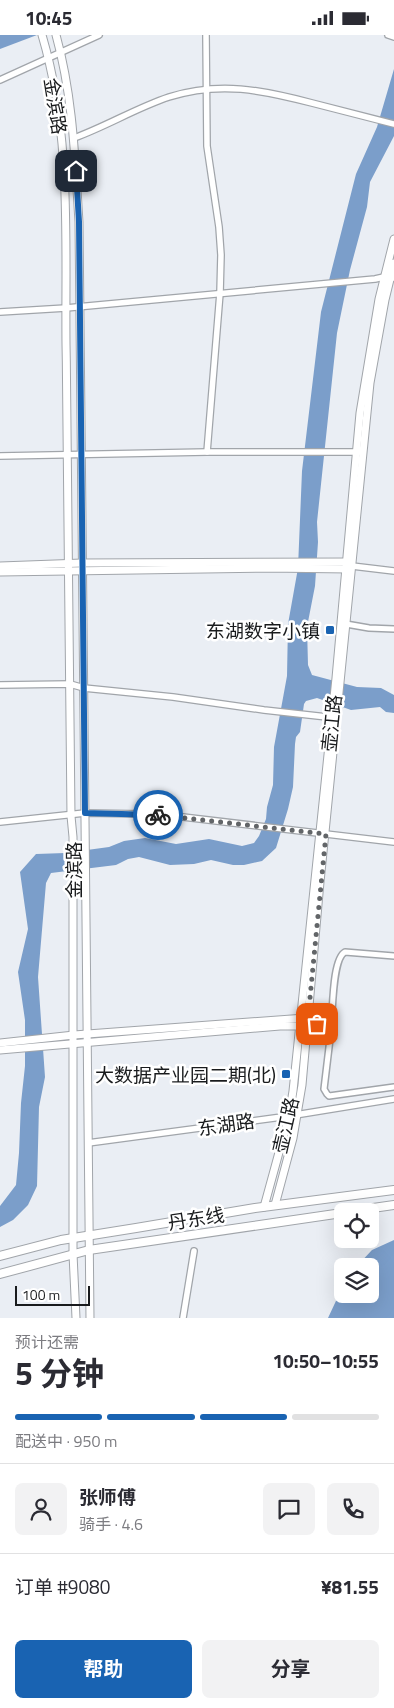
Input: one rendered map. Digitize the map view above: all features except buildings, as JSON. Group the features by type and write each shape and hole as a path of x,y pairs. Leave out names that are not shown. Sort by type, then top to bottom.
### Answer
{"highway":[{"name":"丹东线","path":"0,1257 74,1238 275,1205 394,1190"},
{"path":"379,1207 394,1205"},
{"name":"丹东线","path":"0,1274 89,1250 334,1214"},
{"path":"136,1228 137,1243"}],"main road":[{"name":"金滨路","path":"56,36 70,95 79,222 90,1318"},
{"name":"金滨路","path":"43,38 60,125 67,202 66,337 70,563 71,816 73,837 74,1254 76,1318"},
{"name":"壶江路","path":"264,1207 289,1115 305,1022 360,452 394,239"},
{"name":"壶江路","path":"389,277 394,263"},
{"path":"66,280 79,280"},
{"path":"66,337 79,336"},
{"path":"0,565 82,563 350,565"},
{"path":"0,572 284,565"},
{"name":"壶江路","path":"338,678 346,624 350,565"},
{"path":"0,1050 10,1046 52,1042 74,1044 87,1039 305,1022"},
{"name":"壶江路","path":"275,1205 298,1114 306,1037 305,1022"},
{"path":"52,1042 74,1035 87,1039"},
{"path":"0,1043 10,1046"}],"street":[{"path":"0,81 99,35"},
{"path":"206,35 207,146 221,245 220,293 206,452"},
{"path":"388,35 394,37"},
{"path":"74,138 97,130 168,98 206,89 232,87 259,90 394,124"},
{"path":"0,312 66,308 389,277"},
{"path":"0,457 206,452 360,452"},
{"path":"350,565 394,571"},
{"path":"346,624 369,628 394,629"},
{"path":"0,685 70,684 84,688 173,697 316,717 335,714"},
{"path":"0,822 71,816 85,813 146,814 394,842"},
{"path":"394,956 345,952 340,955 336,965 332,1026 324,1089 330,1095 394,1087"},
{"path":"305,1022 332,1026"},
{"path":"306,1037 330,1039"},
{"name":"东湖路","path":"88,1143 394,1099"},
{"path":"183,1318 194,1251"}],"water":[{"path":"0,35 37,35 0,49"},
{"path":"394,69 394,136 370,182 367,207 350,270 337,333 317,522 318,542 315,586 307,627 308,665 312,675 357,687 381,688 394,695 394,713 386,712 380,707 351,710 317,698 306,701 300,732 296,737 293,787 288,809 276,848 262,861 244,865 233,865 211,860 194,864 170,865 139,857 128,859 116,865 51,873 46,883 38,977 45,1077 39,1107 37,1186 28,1205 13,1220 0,1227 0,1206 16,1185 25,1066 25,1020 18,972 28,929 20,872 36,854 65,853 109,847 124,841 145,838 176,844 209,839 242,846 254,843 266,819 273,785 274,747 287,676 288,624 298,568 302,471 321,312 356,174 377,127"},
{"path":"394,1240 394,1318 328,1318 335,1303 379,1303 379,1258 364,1258 372,1250"}],"way so far":[{"path":"158,815 326,834 308,1018 308,1023 317,1024"}],"place":[{"name":"东湖数字小镇","path":"330,630"},
{"name":"大数据产业园二期(北)","path":"286,1074"}],"route":[{"path":"76,171 79,222 85,813 158,815"}]}
